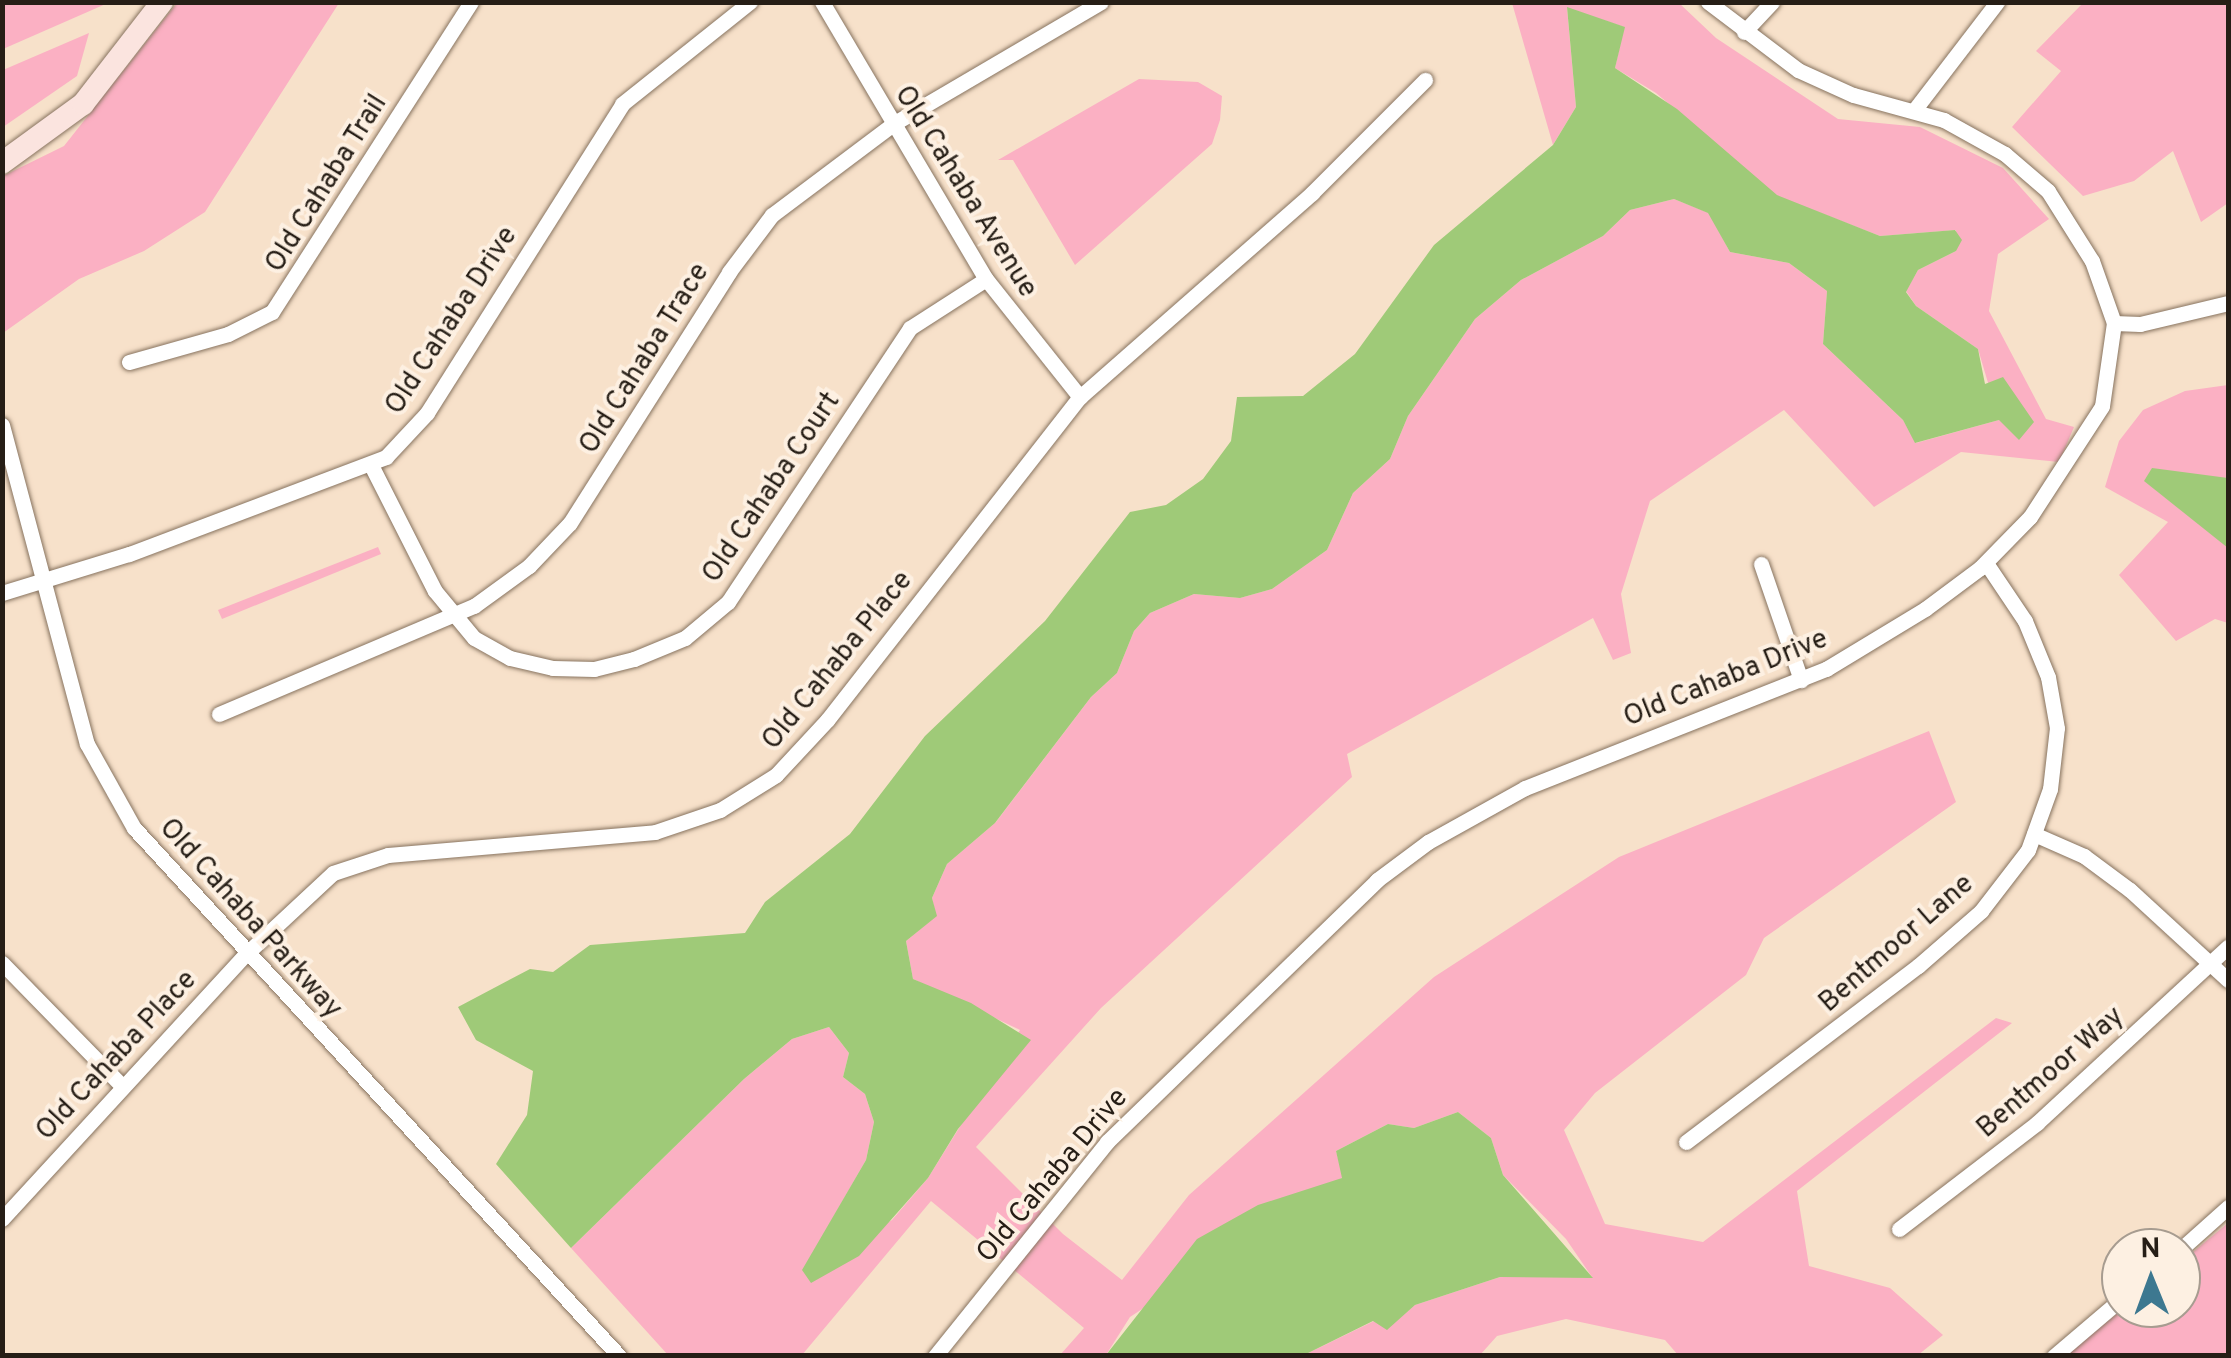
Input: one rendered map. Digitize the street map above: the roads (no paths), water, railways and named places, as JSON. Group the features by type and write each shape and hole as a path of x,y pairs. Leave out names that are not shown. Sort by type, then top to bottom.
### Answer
{"main road":[{"path":"2,163 83,104 162,2"}],"street":[{"name":"Old Cahaba Trail","path":"129,362 228,334 272,312 471,2"},
{"name":"Old Cahaba Drive","path":"2,593 42,584 371,465 426,414 622,104 750,2"},
{"name":"Old Cahaba Avenue","path":"822,2 986,279 1080,397"},
{"name":"Old Cahaba Trace","path":"219,714 453,616 498,591 570,523 772,215 893,124 1101,2"},
{"name":"Old Cahaba Drive","path":"935,1356 1107,1142 1377,880 1428,842 1525,788 1801,680 1861,650 1986,563 2050,493 2102,406 2114,323 2092,261 2048,191 1979,138 1915,109 1824,84 1744,32 1708,2"},
{"path":"1744,32 1772,2"},
{"path":"1915,109 1997,2"},
{"name":"Old Cahaba Place","path":"2,1219 247,952 318,884 370,858 655,832 710,814 762,785 828,718 1080,397 1312,193 1425,80"},
{"name":"Old Cahaba Court","path":"371,465 453,616 486,647 554,668 594,669 685,638 747,580 910,328 986,279"},
{"path":"2114,323 2140,324 2228,303"},
{"name":"Old Cahaba Parkway","path":"2,425 86,744 134,828 620,1356"},
{"name":"Bentmoor Lane","path":"1686,1142 1944,944 1981,910 2034,834 2050,789 2057,728 2048,677 2025,620 1986,563"},
{"path":"1760,564 1801,680"},
{"path":"2034,834 2084,856 2213,961 2228,980"},
{"name":"Bentmoor Way","path":"1900,1229 2037,1123 2228,947"},
{"path":"2,963 123,1087"},
{"path":"2201,1231 2228,1207"},
{"path":"2054,1356 2101,1317"}]}
